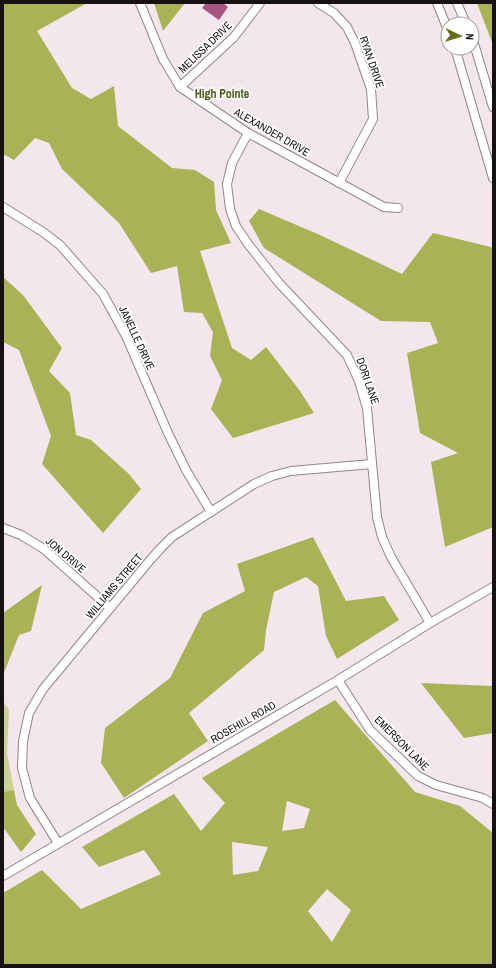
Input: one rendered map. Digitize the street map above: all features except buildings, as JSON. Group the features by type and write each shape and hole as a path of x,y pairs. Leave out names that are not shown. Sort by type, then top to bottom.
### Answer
{"street":[{"name":"ALEXANDER DRIVE","path":"140,3 163,59 180,87 248,133 384,207 398,208"},
{"name":"MELISSA DRIVE","path":"180,87 234,37 260,3"},
{"name":"RYAN DRIVE","path":"318,3 334,13 347,27 371,89 373,119 339,183"},
{"path":"437,3 442,16"},
{"path":"457,3 463,16"},
{"path":"457,56 493,178"},
{"path":"478,56 493,107"},
{"name":"DORI LANE","path":"248,133 232,163 227,184 230,209 236,226 248,244 279,283 347,355 359,381 367,408 377,517 382,537 391,556 430,623"},
{"name":"JANELLE DRIVE","path":"3,207 30,223 60,245 103,294 126,336 168,433 186,470 211,512"},
{"name":"WILLIAMS STREET","path":"58,843 30,798 22,768 23,741 29,713 43,689 110,608 162,546 172,537 254,484 272,476 291,472 372,464"},
{"name":"JON DRIVE","path":"3,528 21,535 44,549 110,608"},
{"name":"ROSEHILL ROAD","path":"3,876 338,680 430,623 493,587"},
{"name":"EMERSON LANE","path":"338,680 370,730 418,776 436,785 484,798 493,804"}],"green space":[{"path":"3,3 87,3 37,31 72,88 91,99 114,86 118,126 172,168 195,170 214,182 216,210 231,243 200,251 232,348 251,360 266,347 300,391 314,413 233,438 211,409 222,380 210,356 213,332 202,313 184,312 177,266 151,273 119,223 62,169 49,143 35,138 14,160 3,154"},
{"path":"154,3 185,3 163,31"},
{"path":"477,3 493,3 493,45"},
{"path":"259,209 320,235 402,274 433,233 491,247 493,251 493,527 445,547 431,462 458,453 420,433 407,353 438,343 430,322 381,321 264,248 249,221"},
{"path":"3,277 23,295 62,348 49,371 70,393 76,435 91,440 129,474 141,489 103,533 42,464 51,436 19,350 3,342"},
{"path":"313,537 346,601 384,596 399,620 337,659 326,636 318,586 306,577 274,592 266,630 264,650 189,713 208,741 124,798 101,763 105,728 170,678 203,613 245,591 237,564"},
{"path":"42,585 31,631 19,635 3,675 3,613"},
{"path":"421,683 493,686 493,733 464,738"},
{"path":"335,700 415,792 460,806 493,833 493,965 3,965 3,893 42,870 81,909 161,874 144,850 99,867 82,847 174,794 201,831 225,803 202,778","holes":["287,801 310,809 304,828 282,831","232,842 268,847 258,871 233,875","327,889 351,910 332,942 308,911"]},
{"path":"3,701 9,710 7,753 14,790 3,792"},
{"path":"14,790 17,805 36,834 21,852 3,827 3,792"}],"district":[{"name":"High Pointe","path":"222,94"}]}
